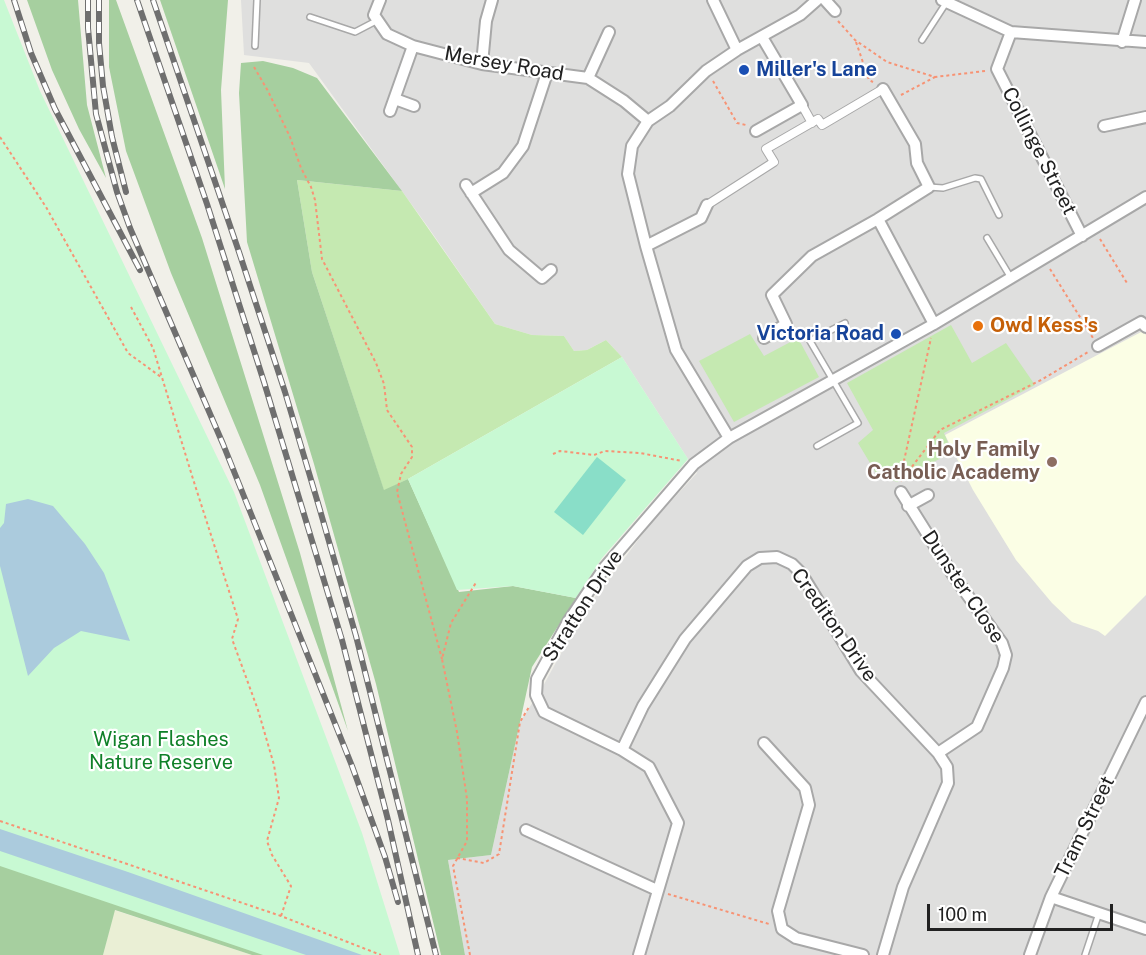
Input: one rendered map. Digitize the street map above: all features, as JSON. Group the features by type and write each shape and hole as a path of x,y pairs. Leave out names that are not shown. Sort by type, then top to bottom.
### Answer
{"street":[{"path":"378,20 374,15 380,0"},
{"path":"482,64 486,21 492,0"},
{"path":"713,0 737,50"},
{"path":"817,0 800,15 737,50 706,71 670,106 648,121 632,146 628,174 676,350 729,438 934,324 1093,229 1145,201"},
{"path":"825,0 835,14"},
{"path":"1122,42 1134,0"},
{"path":"944,2 1011,32 1146,42"},
{"name":"Mersey Road","path":"378,20 387,34 413,46 482,64 588,78 624,101 648,121"},
{"path":"588,78 609,32"},
{"name":"Collinge Street","path":"1011,32 997,69 1082,236"},
{"path":"762,37 812,123"},
{"path":"390,111 413,46"},
{"path":"546,73 523,146 503,172 469,189 510,249 542,278 551,270"},
{"path":"646,246 701,218 706,205 774,162 766,149 818,119 822,125 883,88 915,144 917,163 929,187 812,256 772,294 786,324 764,338"},
{"path":"395,99 414,106"},
{"path":"756,131 802,105"},
{"path":"1104,126 1146,117"},
{"path":"878,219 934,324"},
{"path":"1098,346 1144,322"},
{"name":"Stratton Drive","path":"536,695 537,679 568,622 604,567 694,464 729,438"},
{"name":"Dunster Close","path":"901,492 953,575 1002,643 1006,655 1003,668 977,727 938,753"},
{"path":"908,506 928,495"},
{"name":"Crediton Drive","path":"622,750 644,706 685,639 747,566 760,558 777,557 792,564 801,573 861,671 938,753 947,766 948,783 903,887 883,955"},
{"path":"536,695 544,712 622,750 649,767 678,823 639,955"},
{"name":"Tram Street","path":"1030,955 1051,897 1146,702"},
{"path":"764,743 805,788 809,805 778,911 782,928 796,938 863,955"},
{"path":"526,830 657,890"},
{"path":"1051,897 1146,929"}],"lane":[{"path":"255,46 256,0"},
{"path":"922,40 944,2"},
{"path":"310,17 355,32 378,20"},
{"path":"929,187 943,188 975,178 981,179 999,215"},
{"path":"987,238 1011,278"},
{"path":"817,446 858,423 810,341 845,322"},
{"path":"1085,955 1100,913"}],"path":[{"path":"835,14 855,40 887,62 935,76 997,69"},
{"path":"855,40 869,80 883,88"},
{"path":"254,68 268,91 311,187 315,200 322,259 376,363 384,384 387,411 412,447 412,457 401,474 397,492 442,659 457,732 467,799 467,841 453,866 470,955"},
{"path":"706,71 737,123 754,128 756,131"},
{"path":"891,102 935,76"},
{"path":"0,137 46,207 128,353 161,377"},
{"path":"1093,229 1127,283"},
{"path":"934,324 900,483 940,430 1041,380 1098,346 1044,258"},
{"path":"131,307 153,348 238,619 232,639 258,710 274,765 279,798 267,841 272,855 291,886 280,916"},
{"path":"553,454 560,451 594,455 605,451 640,453 694,464"},
{"path":"442,659 451,623 477,581"},
{"path":"458,858 484,863 499,854 520,722 536,695"},
{"path":"0,821 280,916 381,955"},
{"path":"657,890 782,928"}],"shaded area":[{"path":"241,0 1146,0 1146,955 465,955 448,860 491,855 520,722 542,688 583,613 651,523 697,473 622,357 606,340 587,350 574,351 564,336 532,335 495,324 309,63 244,55"},
{"name":"Holy Family Catholic Academy","path":"1143,331 1146,335 1146,595 1105,636 1098,631 1072,622 1052,603 1016,560 973,490 945,435"},
{"path":"114,910 252,955 103,955"}],"green space":[{"name":"Wigan Flashes Nature Reserve","path":"0,0 4,0 40,91 234,492 362,833 400,955 263,955 0,866"},
{"path":"27,0 78,0 87,105 106,178 79,129 52,70"},
{"path":"109,0 116,0 202,238 300,553 348,731 260,485 171,273 126,151 109,67"},
{"path":"160,0 228,0 221,90 225,189"},
{"path":"263,61 293,68 317,78 402,191 297,180 312,272 384,490 408,479 459,592 513,586 576,598 532,667 491,855 448,860 465,955 441,955 376,684 314,464 247,242 239,93 241,63"},
{"path":"297,180 402,191 495,324 532,335 564,336 574,351 587,350 606,340 622,357 384,491 312,272"},
{"path":"951,325 972,363 1006,343 1035,385 944,433 952,452 897,482 876,473 858,443 873,430 847,383"},
{"path":"750,334 764,356 798,338 819,377 734,422 699,361"},
{"path":"622,357 688,459 602,558 576,598 513,586 457,590 408,479"},
{"path":"597,457 626,480 583,535 554,512"},
{"path":"0,852 306,955 252,955 115,910 103,955 0,955"}],"water":[{"path":"28,499 53,506 85,544 104,573 130,641 81,631 54,648 28,676 0,566 0,528 4,523 6,504"},
{"path":"0,829 362,955 306,955 0,851"}],"railway":[{"path":"14,0 31,53 55,109 140,270"},
{"path":"88,0 88,28 96,114 117,192 130,228 223,444 352,766 385,857 398,902"},
{"path":"99,0 99,43 103,86 112,137 126,192"},
{"path":"137,0 207,204 264,382 342,640 388,820 418,955"},
{"path":"153,0 285,392 320,510 356,636 436,955"}],"place":[{"name":"Miller's Lane","path":"744,70"},
{"name":"Owd Kess's","path":"978,326"},
{"name":"Victoria Road","path":"896,334"},
{"name":"Holy Family Catholic Academy","path":"1052,462"}]}
